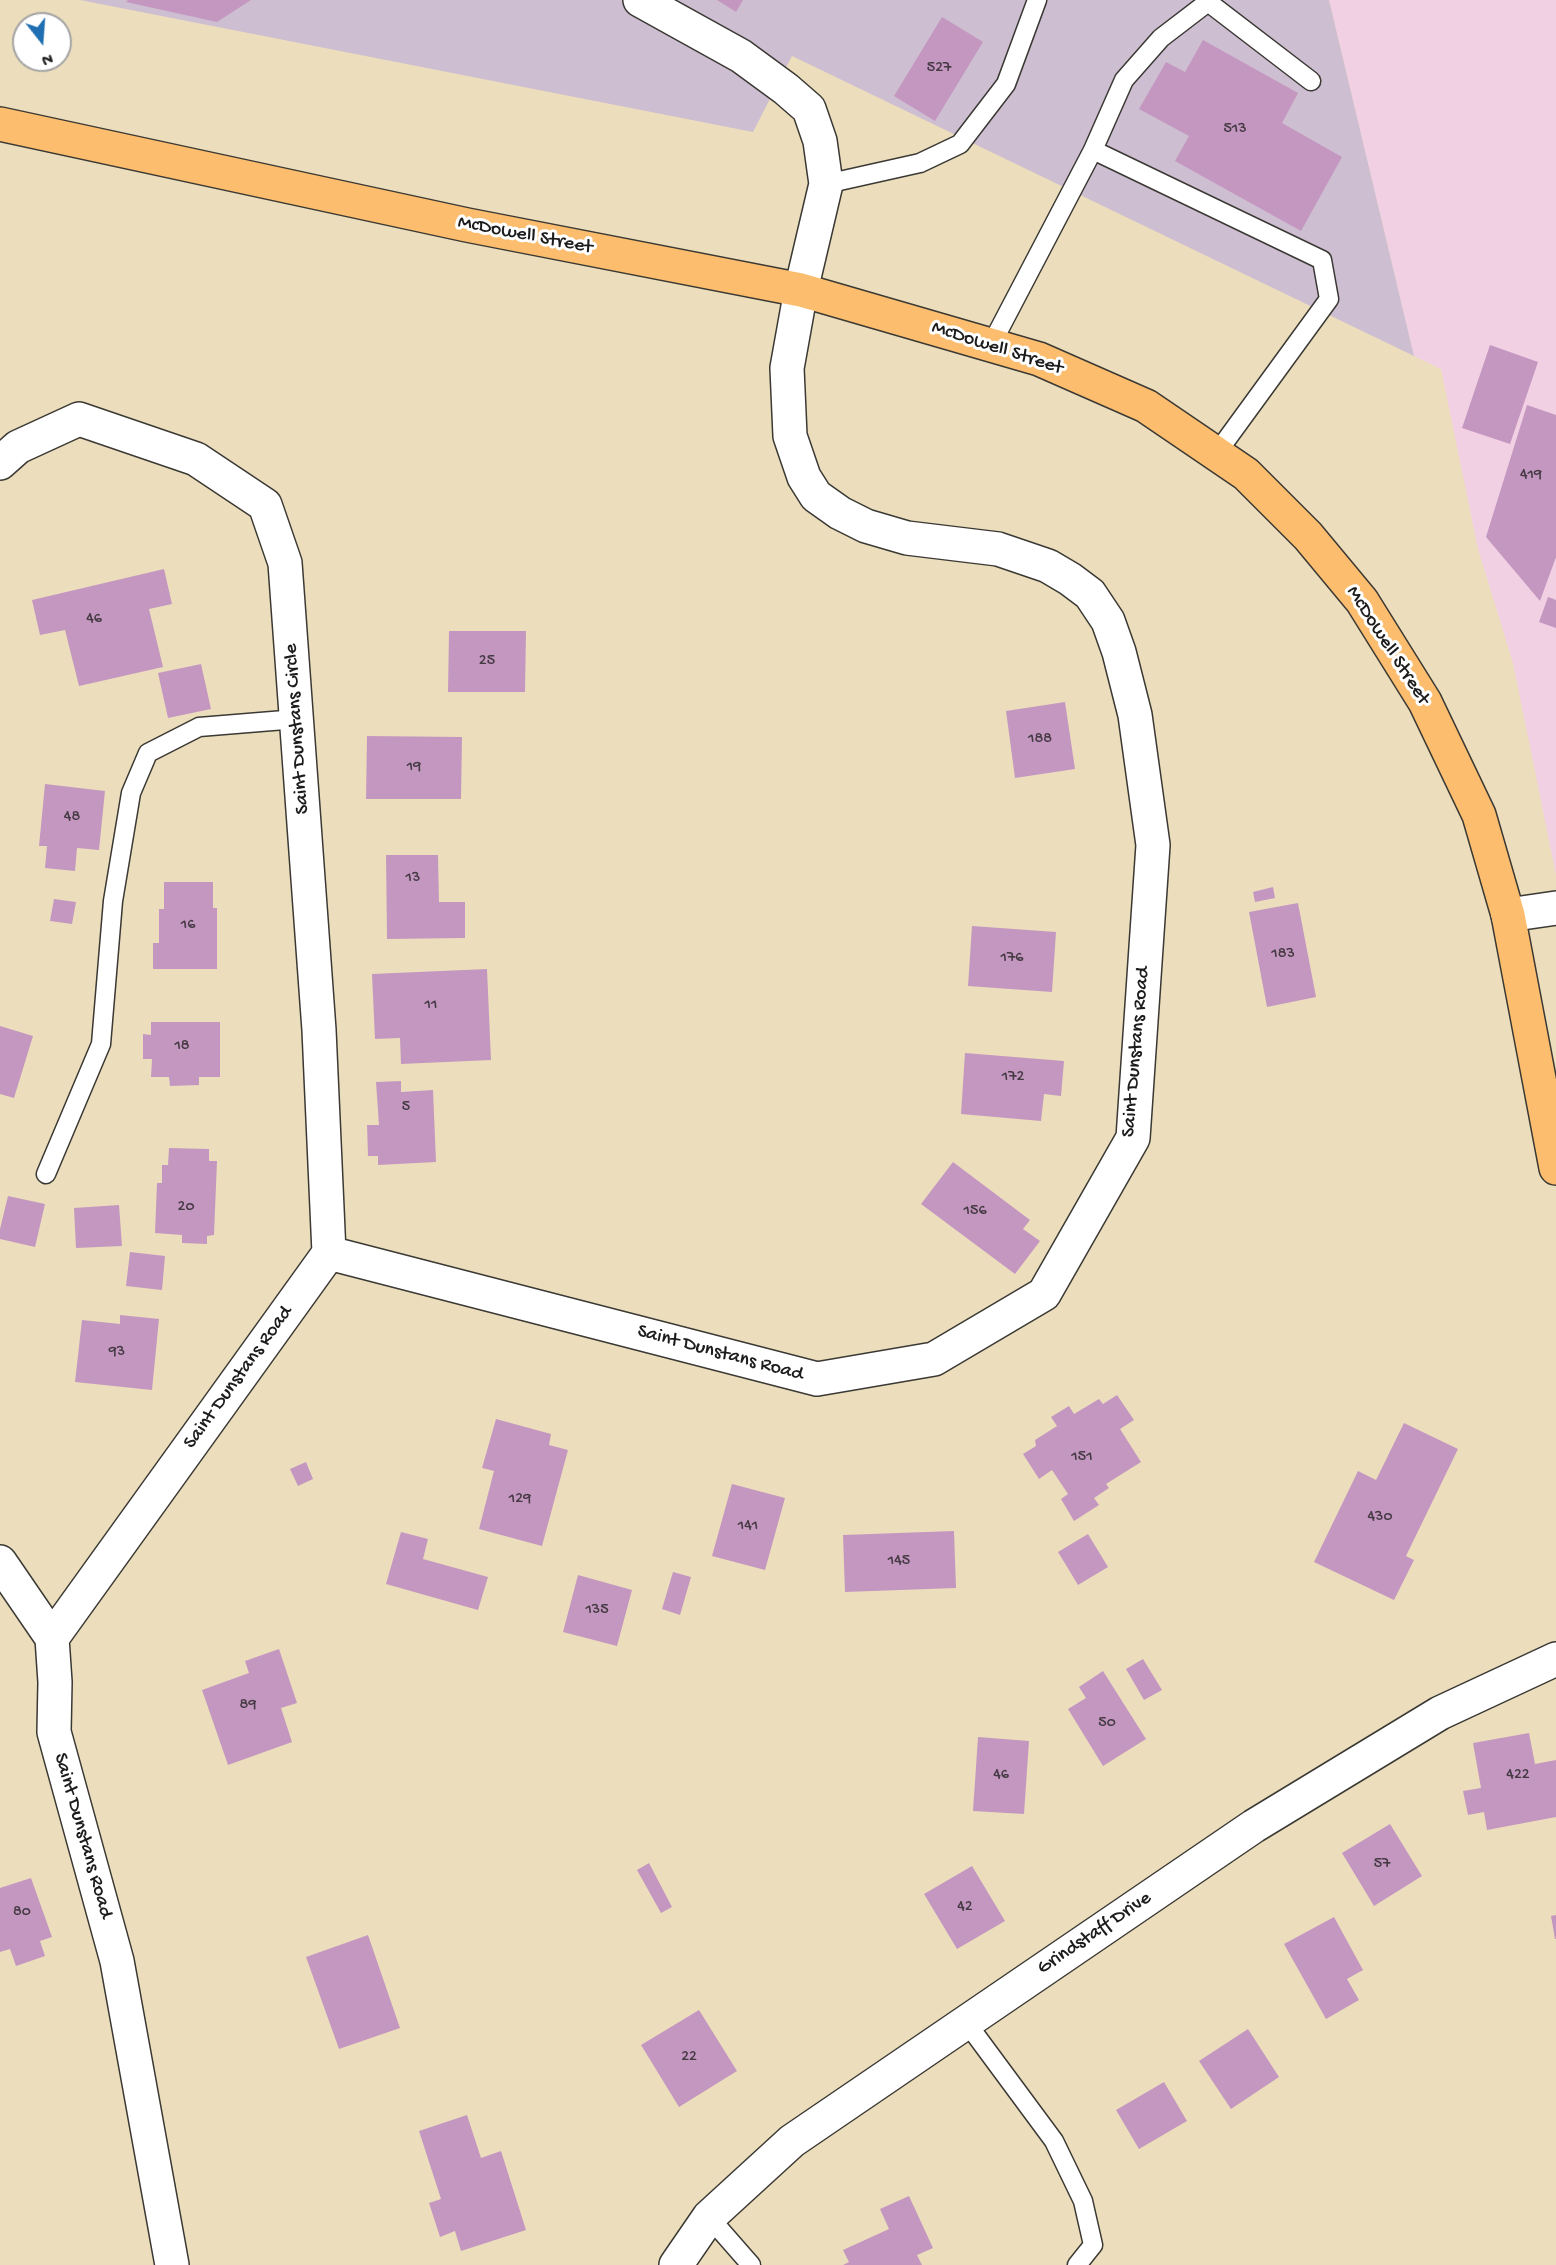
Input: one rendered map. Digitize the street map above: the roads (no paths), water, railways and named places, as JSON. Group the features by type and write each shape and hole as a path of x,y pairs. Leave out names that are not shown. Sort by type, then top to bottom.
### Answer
{"main road":[{"name":"McDowell Street","path":"0,124 467,225 801,290 1039,359 1146,406 1246,474 1308,536 1362,601 1425,702 1474,805 1508,915 1556,1168"}],"street":[{"path":"640,0 741,56 786,89 808,109 820,141 826,184"},
{"name":"Saint Dunstans Road","path":"172,2265 117,1960 54,1732 55,1682 52,1638 329,1252 817,1379 934,1359 1044,1294 1133,1138 1153,845 1135,715 1119,652 1108,621 1090,594 1048,566 998,549 908,538 866,526 840,513 816,496 804,477 790,436 787,368 801,290 826,184"},
{"name":"Saint Dunstans Circle","path":"0,463 18,447 79,419 196,459 265,505 285,563 319,1030 329,1252"},
{"path":"1508,915 1556,908"},
{"path":"0,1562 52,1638"},
{"name":"Grindstaff Drive","path":"676,2265 709,2217 792,2141 1254,1826 1440,1713 1556,1659"}],"lane":[{"path":"826,184 920,163 960,144 1006,84 1036,0"},
{"path":"990,345 1093,150 1124,80 1161,38 1208,2 1311,81"},
{"path":"1093,150 1322,260 1329,299 1216,454"},
{"path":"46,1174 101,1044 113,901 131,793 148,753 199,727 297,719"},
{"path":"966,2022 1054,2142 1083,2201 1093,2245 1077,2265"},
{"path":"709,2217 751,2265"}]}
